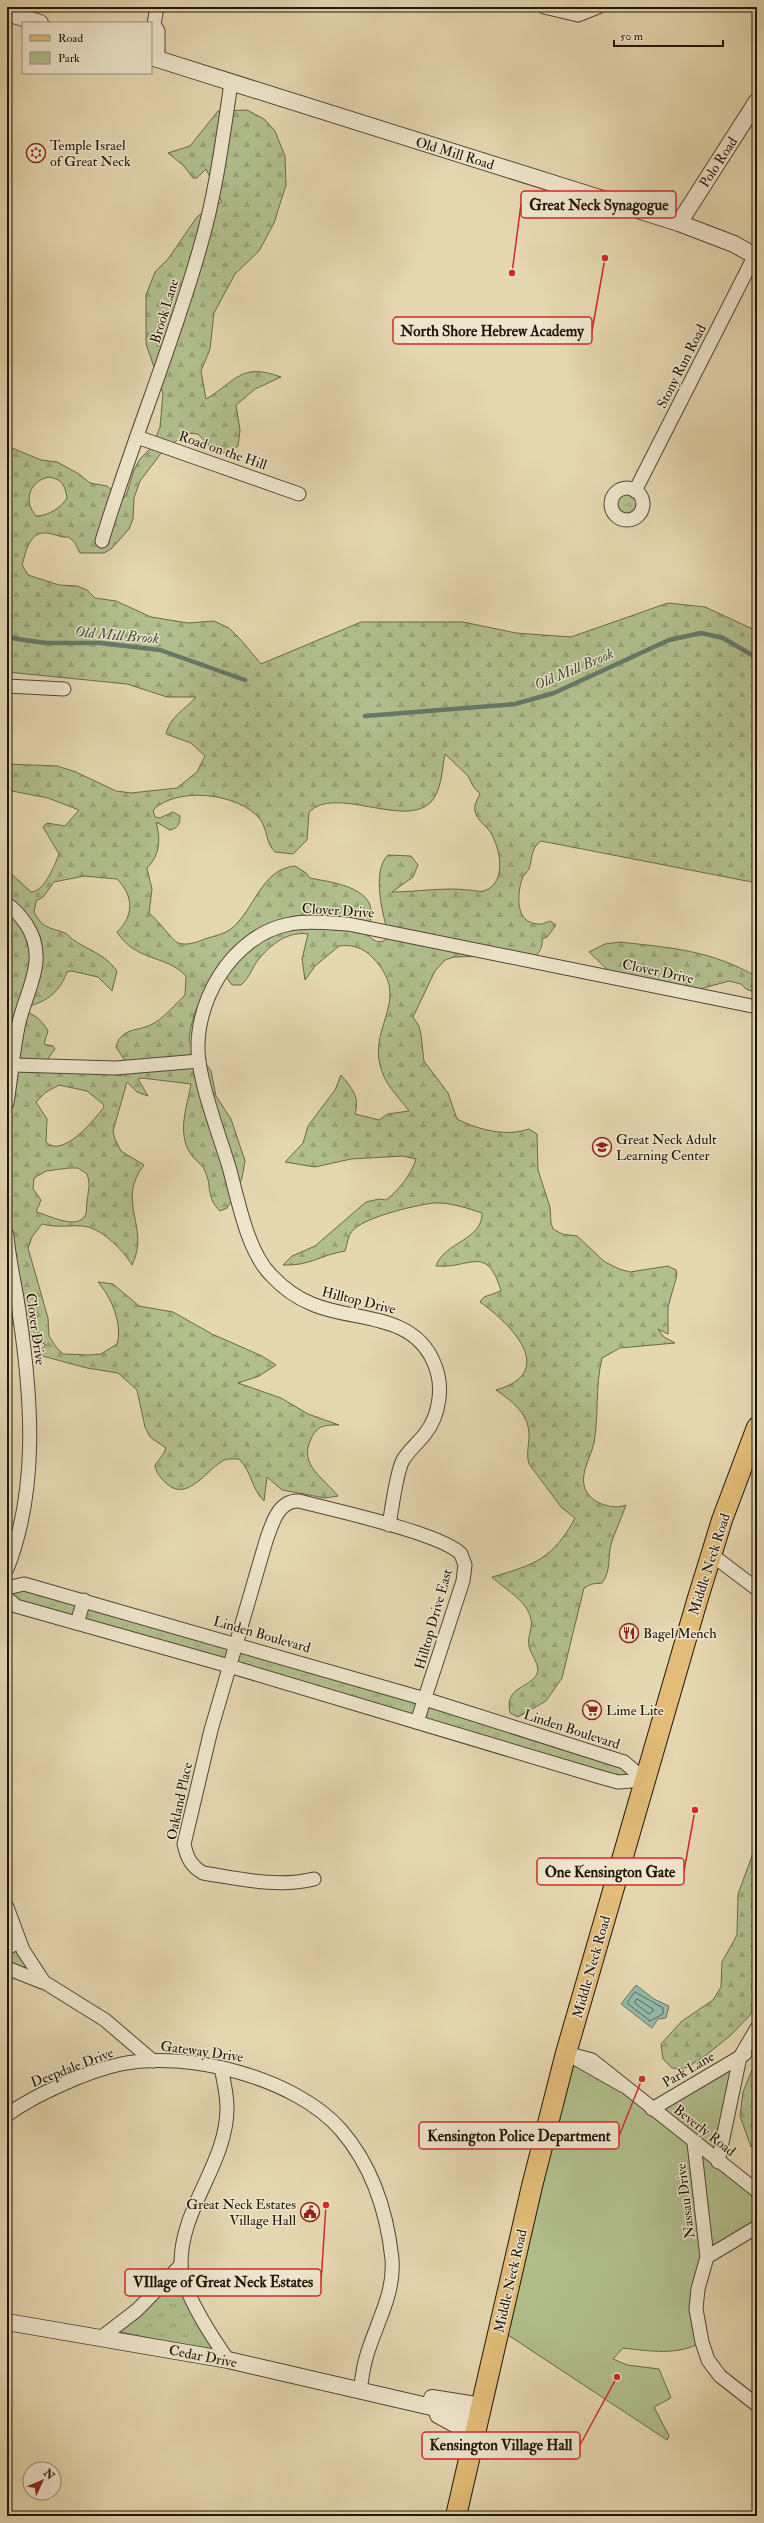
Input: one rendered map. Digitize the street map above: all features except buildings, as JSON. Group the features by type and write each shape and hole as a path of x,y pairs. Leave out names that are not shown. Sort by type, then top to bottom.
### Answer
{"main road":[{"name":"Middle Neck Road","path":"456,2516 532,2186 566,2053 722,1520 757,1427"}],"street":[{"path":"155,58 158,30 152,25 157,7"},
{"path":"544,7 578,15 598,7"},
{"path":"7,13 37,22"},
{"name":"Old Mill Road","path":"155,58 679,223 734,244 756,256"},
{"name":"Brook Lane","path":"102,541 122,474 137,438 170,346 201,244 216,183 231,83"},
{"name":"Polo Road","path":"679,223 757,101"},
{"name":"Stony Run Road","path":"635,491 756,256"},
{"name":"Road on the Hill","path":"137,438 299,494"},
{"path":"7,686 64,689"},
{"path":"7,904 20,916 30,930 37,956 32,985 18,1026 7,1103"},
{"name":"Clover Drive","path":"199,1061 200,1022 212,989 224,968 255,938 264,932 289,924 348,924 381,929 757,1007"},
{"path":"13,1065 108,1068 199,1061"},
{"name":"Hilltop Drive","path":"199,1061 253,1246 269,1274 292,1293 311,1304 399,1326 416,1336 434,1360 440,1387 438,1405 424,1434 402,1461 389,1525"},
{"name":"Clover Drive","path":"7,1235 25,1357 30,1437 24,1506 7,1569"},
{"name":"Hilltop Drive East","path":"236,1643 274,1518 284,1505 292,1500 426,1536 457,1550 465,1565 463,1581 417,1722"},
{"path":"712,1556 757,1589"},
{"name":"Linden Boulevard","path":"7,1588 24,1584 236,1643 425,1699 624,1762 645,1780"},
{"path":"7,1598 16,1606 229,1666 600,1777 618,1782 645,1780"},
{"path":"77,1623 84,1600"},
{"name":"Oakland Place","path":"236,1643 190,1815 184,1844 187,1858 196,1869 204,1873 272,1884 295,1884 314,1879"},
{"path":"600,1777 606,1757"},
{"name":"Gateway Drive","path":"7,1907 19,1942 31,1965 44,1982 104,2020 153,2061 221,2068 266,2080 296,2094 340,2129 370,2173 386,2220 392,2277 388,2297 366,2359 360,2390"},
{"path":"7,1948 19,1942"},
{"path":"7,1968 44,1982"},
{"name":"Park Lane","path":"718,2162 740,2057 757,2028"},
{"name":"Park Lane","path":"652,2109 757,2046"},
{"name":"Beverly Road","path":"566,2053 592,2060 694,2143 757,2191"},
{"name":"Deepdale Drive","path":"7,2115 36,2097 88,2075 121,2064 153,2061"},
{"path":"221,2068 227,2108 225,2125 214,2162 187,2221 181,2265 187,2287 206,2328 228,2360"},
{"name":"Nassau Drive","path":"694,2143 707,2256 698,2289 696,2308 702,2342 708,2360 720,2376 757,2405"},
{"name":"Nassau Drive","path":"707,2256 757,2227"},
{"path":"102,2337 137,2310 181,2265"},
{"name":"Cedar Drive","path":"7,2322 102,2337 228,2360 398,2398 434,2398 479,2420"},
{"path":"398,2398 442,2416 479,2420"}],"green space":[{"path":"247,110 264,119 275,131 285,156 286,185 274,223 259,251 235,274 214,313 210,349 201,371 206,399 233,380 247,373 267,373 281,377 255,389 236,405 240,430 238,446 229,452 217,454 198,434 186,433 162,452 140,481 134,498 133,519 129,529 111,549 104,553 80,553 75,543 69,537 41,533 32,539 25,554 22,565 28,575 59,585 77,586 87,590 95,598 116,601 151,617 188,623 214,621 229,628 261,664 361,622 463,622 516,633 571,637 668,603 705,607 757,631 757,883 541,841 537,844 532,854 529,869 520,885 519,893 520,907 525,919 538,924 550,921 556,925 547,937 542,939 540,951 523,966 491,956 454,957 445,960 435,971 413,1017 419,1026 424,1061 448,1093 457,1119 483,1129 493,1131 511,1132 529,1129 537,1134 538,1170 550,1207 553,1229 562,1234 577,1236 605,1262 619,1269 630,1272 668,1266 676,1270 677,1275 668,1307 668,1334 658,1329 664,1337 675,1343 620,1348 602,1358 598,1380 594,1443 583,1480 586,1491 601,1504 614,1507 626,1505 612,1541 605,1578 602,1583 592,1584 584,1588 562,1678 546,1701 518,1717 510,1713 509,1704 511,1698 518,1689 533,1679 538,1671 538,1667 529,1646 531,1619 525,1606 492,1577 531,1564 550,1552 559,1543 575,1518 562,1508 529,1464 529,1428 527,1422 519,1409 496,1390 515,1382 524,1372 527,1360 523,1348 515,1335 504,1322 480,1302 484,1297 501,1291 496,1276 490,1267 483,1263 476,1262 436,1266 440,1258 447,1251 476,1229 481,1222 482,1213 445,1203 424,1204 403,1209 370,1220 354,1229 349,1237 345,1251 301,1264 283,1265 292,1256 315,1246 366,1202 379,1199 386,1200 404,1182 416,1159 403,1156 351,1159 315,1167 285,1162 303,1143 308,1126 335,1090 341,1075 352,1089 356,1098 355,1114 379,1120 388,1114 409,1111 388,1084 380,1065 378,1050 390,999 389,986 384,972 366,952 349,946 339,946 315,966 305,980 302,959 308,934 287,937 280,940 268,949 258,960 247,979 241,985 232,985 220,968 199,1003 192,1021 189,1041 211,1071 216,1096 231,1119 245,1161 242,1178 227,1208 220,1211 215,1206 212,1201 207,1175 201,1165 191,1155 186,1145 184,1137 184,1119 191,1084 142,1078 138,1079 148,1096 137,1092 127,1082 113,1131 121,1151 144,1165 136,1178 133,1191 132,1203 138,1239 137,1251 132,1265 111,1240 97,1230 89,1227 42,1224 32,1237 28,1248 48,1318 49,1336 56,1347 63,1354 101,1354 117,1344 118,1328 115,1311 103,1288 98,1282 113,1284 139,1306 173,1312 212,1334 262,1356 276,1365 259,1376 238,1383 281,1398 308,1414 339,1425 319,1428 313,1434 308,1448 310,1464 338,1496 325,1498 282,1490 267,1477 264,1501 256,1491 247,1469 239,1459 223,1461 188,1488 173,1488 164,1481 156,1470 155,1465 166,1448 150,1437 145,1427 137,1390 118,1373 87,1368 35,1354 46,1345 12,1324 7,1314 7,870 31,892 40,888 45,883 59,854 43,827 47,823 65,826 79,810 48,798 7,790 7,764 57,766 76,772 116,791 131,793 177,788 197,772 205,756 191,743 166,734 174,718 196,697 167,697 127,684 7,672 7,446 41,460 57,462 79,474 90,483 107,486 113,491 118,505 127,493 134,470 140,459 152,447 160,427 163,393 146,344 146,295 155,272 168,259 197,217 208,208 222,202 206,169 197,178 193,178 184,166 168,153 190,146 218,111","holes":["49,477 60,481 64,486 67,498 54,511 45,515 36,516 32,510 29,498 33,487 42,479","445,754 468,776 473,786 480,794 475,804 475,811 478,818 491,833 497,847 500,864 497,880 493,886 484,891 449,889 392,892 413,877 418,865 411,856 388,855 383,862 379,882 384,918 389,937 383,941 375,941 367,934 371,916 370,906 366,898 349,887 310,878 306,873 295,866 283,869 274,875 259,892 239,921 231,929 222,934 189,944 178,943 149,913 152,889 147,868 155,858 157,852 159,835 156,822 170,830 177,827 180,819 180,816 173,812 160,818 155,817 153,810 164,802 192,795 223,798 238,803 250,810 260,819 263,823 270,844 275,852 293,854 307,840 309,812 321,805 335,803 352,804 387,810 404,811 418,809 430,803 434,798 441,780","84,876 117,879 127,892 130,906 127,919 117,932 133,949 142,954 170,964 186,976 185,995 171,1009 156,1022 127,1032 119,1040 116,1047 131,1070 120,1076 47,1060 55,1049 53,1046 44,1044 48,1031 42,1022 35,1016 16,1009 33,1005 53,994 59,988 67,972 72,971 98,977 112,991 117,971 107,960 65,933 47,927 37,918 34,912 36,901 43,897 54,882","59,1085 87,1091 103,1104 104,1107 94,1120 69,1142 53,1146 46,1142 47,1119 36,1102 46,1092","69,1168 78,1168 87,1174 89,1185 86,1214 82,1219 76,1222 70,1222 36,1212 41,1200 33,1189 34,1178 46,1171"]},
{"path":"626,491 635,495 639,504 635,513 626,517 617,513 613,504 617,495"},
{"path":"620,942 691,952 724,961 757,977 757,993 746,989 741,984 729,981 700,989 668,987 610,972 589,952 605,944"},
{"path":"24,1584 624,1762 645,1780 617,1782 16,1606 7,1588"},
{"path":"757,1808 757,1994 751,2014 731,2035 705,2056 684,2069 672,2068 663,2059 661,2044 682,2021 713,2000 721,1987 722,1962 737,1935 738,1894 755,1848 754,1813"},
{"path":"18,1944 37,1977 7,1966 7,1949"},
{"path":"566,2053 652,2109 740,2057 718,2162 757,2191 757,2227 702,2269 702,2342 673,2351 623,2348 613,2359 627,2365 659,2369 671,2398 654,2407 669,2436 667,2440 499,2329"},
{"path":"757,2058 757,2141 751,2147 740,2116 743,2092"},
{"path":"177,2275 218,2352 120,2332"}],"water":[{"path":"636,1985 654,1999 669,2006 666,2018 658,2019 652,2028 621,2004"}],"waterway":[{"name":"Old Mill Brook","path":"365,716 515,704 554,693 669,640 701,633 723,638 757,658"},
{"name":"Old Mill Brook","path":"7,636 46,643 100,643 160,650 245,680"}],"place":[{"name":"Temple Israel of Great Neck","path":"36,153"},
{"name":"North Shore Hebrew Academy","path":"605,258"},
{"name":"Great Neck Synagogue","path":"512,273"},
{"name":"Great Neck Adult Learning Center","path":"602,1147"},
{"name":"Bagel Mench","path":"629,1633"},
{"name":"Lime Lite","path":"592,1710"},
{"name":"One Kensington Gate","path":"695,1810"},
{"name":"Kensington Police Department","path":"642,2079"},
{"name":"VIllage of Great Neck Estates","path":"326,2205"},
{"name":"Great Neck Estates Village Hall","path":"310,2212"},
{"name":"Kensington Village Hall","path":"617,2377"}]}
